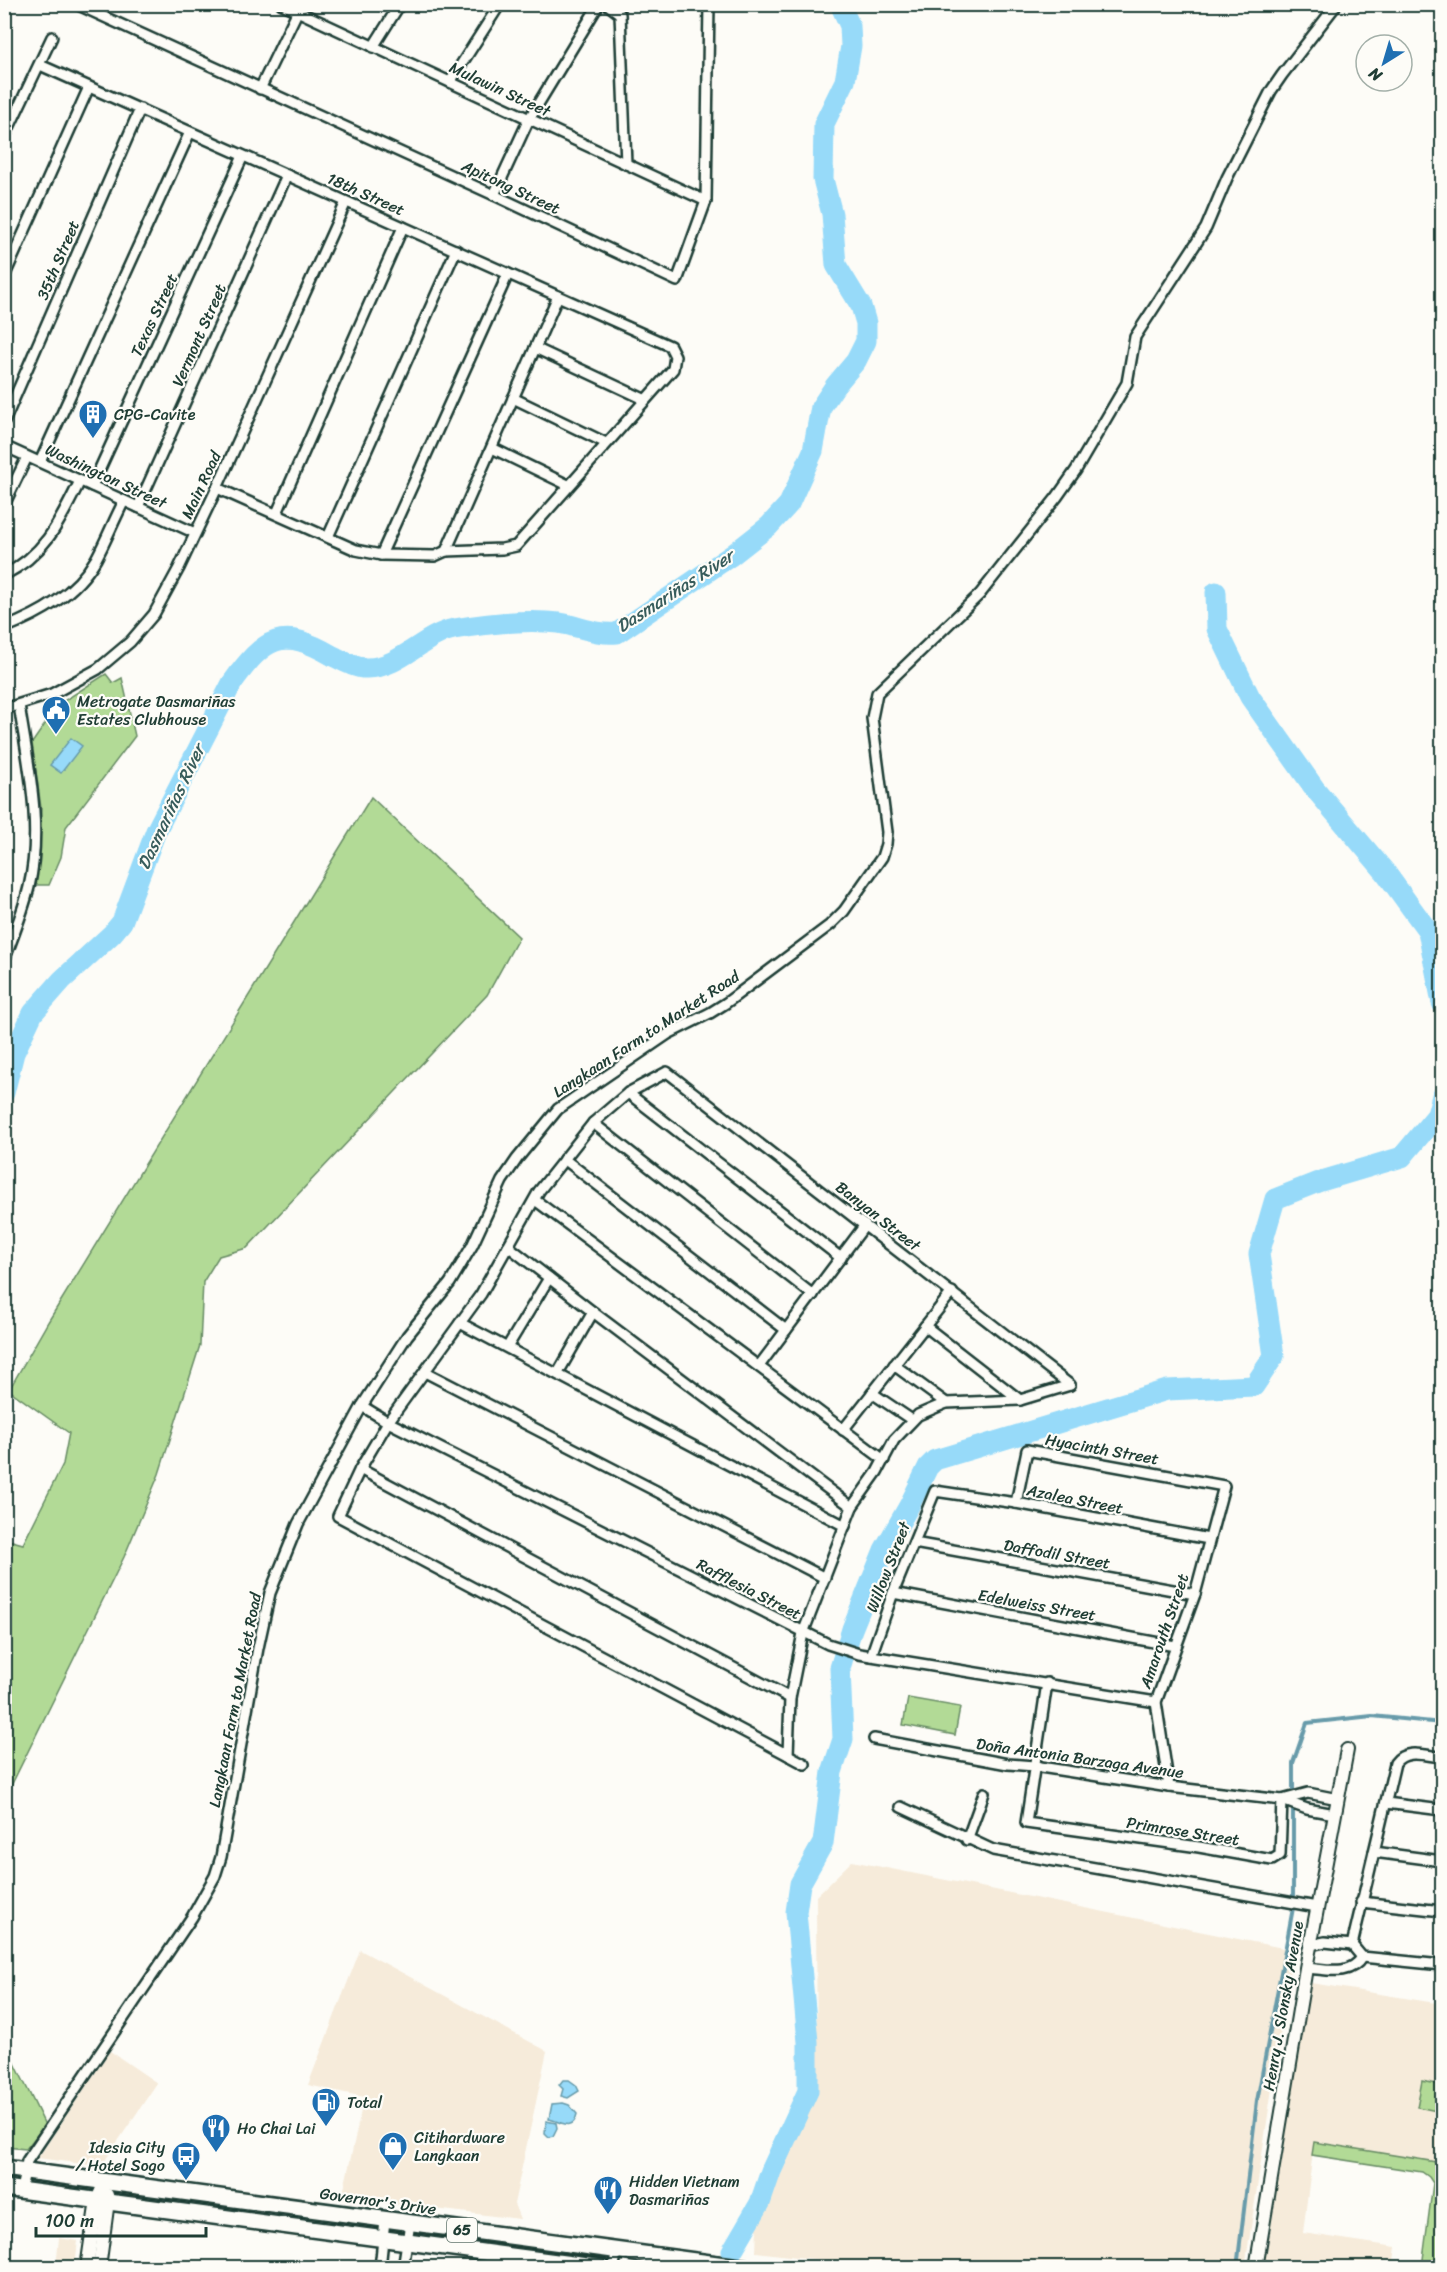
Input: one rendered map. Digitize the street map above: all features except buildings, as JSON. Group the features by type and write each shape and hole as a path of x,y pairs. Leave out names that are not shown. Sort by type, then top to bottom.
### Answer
{"main road":[{"name":"Governor's Drive","path":"4,2168 616,2252 747,2267"},
{"name":"65","path":"4,2188 597,2267"}],"street":[{"name":"Apitong Street","path":"76,4 677,281 706,201 709,4"},
{"name":"Mulawin Street","path":"282,4 299,8 373,47 706,201"},
{"path":"373,47 400,4"},
{"path":"450,82 500,4"},
{"path":"494,195 529,119 599,4"},
{"path":"607,4 620,14 626,164"},
{"name":"Langkaan Farm to Market Road","path":"21,2190 27,2161 192,1917 215,1876 221,1857 270,1593 298,1524 362,1406 407,1336 450,1283 472,1246 502,1181 558,1109 668,1034 726,1003 830,925 844,911 882,857 887,832 872,718 877,693 980,594 1076,470 1127,383 1135,337 1206,228 1227,178 1271,91 1337,4"},
{"path":"260,89 299,8"},
{"path":"4,138 52,37"},
{"name":"18th Street","path":"40,65 670,346 675,356 673,369 644,399"},
{"path":"4,278 89,87"},
{"name":"35th Street","path":"4,422 140,110"},
{"path":"40,462 190,132"},
{"name":"Texas Street","path":"92,486 243,156"},
{"name":"Vermont Street","path":"138,507 287,175"},
{"name":"Main Road","path":"4,709 52,694 98,669 130,642 154,614 167,593 217,488 346,202"},
{"path":"277,513 403,227"},
{"path":"328,537 456,250"},
{"path":"381,555 508,274"},
{"path":"446,551 558,296"},
{"path":"217,488 356,550 381,555 435,556 446,551 502,549 516,546 644,399 535,348"},
{"path":"513,398 606,443"},
{"name":"Washington Street","path":"4,446 195,533"},
{"path":"492,448 568,485"},
{"path":"4,505 27,457"},
{"path":"4,576 36,555 50,538 80,481"},
{"path":"4,628 27,619 64,596 81,579 95,561 124,501"},
{"path":"4,961 27,896 34,847 33,793 19,705"},
{"name":"Banyan Street","path":"628,1093 667,1072 1070,1385 1020,1400"},
{"path":"805,1764 338,1516 360,1469 388,1422 481,1294 535,1200 592,1123 628,1093 841,1258"},
{"path":"592,1123 813,1295"},
{"path":"564,1159 786,1330"},
{"path":"535,1200 884,1460"},
{"path":"759,1366 865,1225"},
{"path":"508,1246 852,1507"},
{"path":"508,1346 549,1278"},
{"path":"843,1430 952,1292"},
{"path":"558,1374 593,1312"},
{"path":"460,1323 508,1346 845,1526"},
{"path":"925,1326 1020,1400"},
{"path":"894,1365 946,1403"},
{"path":"425,1372 825,1578"},
{"path":"872,1394 912,1420"},
{"path":"788,1755 790,1698 803,1633 852,1507 884,1460 894,1440 912,1420 933,1407 946,1403 1020,1400"},
{"name":"Rafflesia Street","path":"362,1406 388,1422 828,1644 859,1654 1156,1702"},
{"name":"Hyacinth Street","path":"1016,1503 1028,1450 1224,1486"},
{"path":"360,1469 790,1698"},
{"name":"Amarouth Street","path":"1169,1787 1156,1702 1195,1594 1224,1486"},
{"name":"Azalea Street","path":"935,1491 1016,1503 1209,1539"},
{"name":"Willow Street","path":"871,1656 893,1593 935,1491"},
{"name":"Daffodil Street","path":"914,1543 1195,1594"},
{"name":"Edelweiss Street","path":"893,1593 1175,1646"},
{"path":"1034,1766 1047,1683"},
{"name":"Doña Antonia Barzaga Avenue","path":"874,1739 1008,1764 1169,1787 1282,1800 1307,1809 1335,1814"},
{"name":"Henry J. Slonsky Avenue","path":"1256,2268 1310,1945 1347,1750"},
{"path":"1352,1945 1395,1762 1405,1753 1443,1757"},
{"name":"Primrose Street","path":"1034,1766 1026,1823 1199,1847 1272,1860 1280,1855 1282,1800"},
{"path":"967,1840 984,1793"},
{"name":"Doña Antonia Barzaga Avenue","path":"1282,1800 1308,1793 1338,1799"},
{"path":"1386,1803 1443,1810"},
{"path":"901,1808 993,1850 1317,1907"},
{"path":"1374,1852 1443,1861"},
{"path":"1361,1902 1443,1911"},
{"path":"1310,1945 1325,1942 1352,1945 1362,1957 1443,1965"},
{"path":"1306,1968 1339,1971 1353,1968 1362,1957"},
{"path":"99,2268 105,2182"},
{"path":"87,2268 103,2200"},
{"path":"380,2268 386,2220"},
{"path":"403,2268 410,2223"},
{"path":"597,2249 597,2267"},
{"path":"614,2268 616,2252"}],"shaded area":[{"path":"852,1861 1293,1950 1245,2267 888,2268 756,2252 757,2228 817,2093 816,1896"},
{"path":"360,1950 547,2051 514,2204 520,2219 342,2198 364,2097 308,2085"},
{"path":"1311,1983 1442,2004 1442,2163 1314,2143 1303,2233 1396,2247 1393,2267 1264,2268"},
{"path":"110,2051 157,2083 106,2159 105,2167 38,2158"},
{"path":"59,2238 78,2241 75,2267 56,2267"}],"green space":[{"path":"106,674 113,683 122,678 135,736 66,827 61,857 49,885 36,885 41,808 32,743 59,704"},
{"path":"371,797 519,937 487,995 247,1248 219,1256 203,1282 200,1345 159,1474 124,1557 5,1798 5,1539 23,1544 63,1464 69,1433 9,1390 48,1322"},
{"path":"908,1698 960,1707 955,1735 903,1725"},
{"path":"5,2043 45,2125 26,2149 5,2147"},
{"path":"1422,2081 1442,2085 1442,2112 1417,2107"},
{"path":"1314,2142 1442,2163 1442,2267 1422,2267 1433,2183 1429,2177 1422,2172 1312,2155"}],"water":[{"path":"71,738 82,746 61,773 50,765"},
{"path":"563,2080 569,2080 576,2085 579,2091 568,2098 561,2096 563,2089 559,2085"},
{"path":"552,2104 569,2105 577,2114 573,2123 566,2124 549,2119"},
{"path":"546,2121 556,2123 557,2128 553,2136 549,2137 545,2133"}],"waterway":[{"name":"Dasmariñas River","path":"4,1093 14,1053 33,1013 62,980 122,922 156,831 232,683 265,646 287,639 300,641 350,664 367,668 390,663 443,632 466,627 547,622 602,633 617,633 732,555 769,526 789,504 813,451 821,407 856,361 866,341 866,323 861,306 836,265 832,214 823,179 824,124 845,81 851,46 850,26 840,4"},
{"path":"844,10 850,4"},
{"path":"1216,592 1217,629 1250,697 1315,789 1386,873 1428,931 1442,1003"},
{"path":"732,2251 760,2203 771,2171 808,2091 808,2042 796,1912 800,1884 823,1843 832,1772 843,1739 840,1668 852,1629 884,1550 928,1467 935,1460 1167,1390 1254,1386 1274,1356 1259,1254 1275,1199 1318,1182 1402,1157 1437,1115 1442,1096"},
{"path":"1293,1797 1293,1763 1307,1723 1372,1716 1442,1723"},
{"path":"1237,2268 1257,2101 1293,1908 1293,1805"}],"place":[{"name":"CPG-Cavite","path":"93,440"},
{"name":"Metrogate Dasmariñas Estates Clubhouse","path":"56,736"},
{"name":"Total","path":"326,2128"},
{"name":"Ho Chai Lai","path":"216,2154"},
{"name":"Citihardware Langkaan","path":"393,2172"},
{"name":"Idesia City / Hotel Sogo","path":"186,2182"},
{"name":"Hidden Vietnam Dasmariñas","path":"608,2216"}]}
